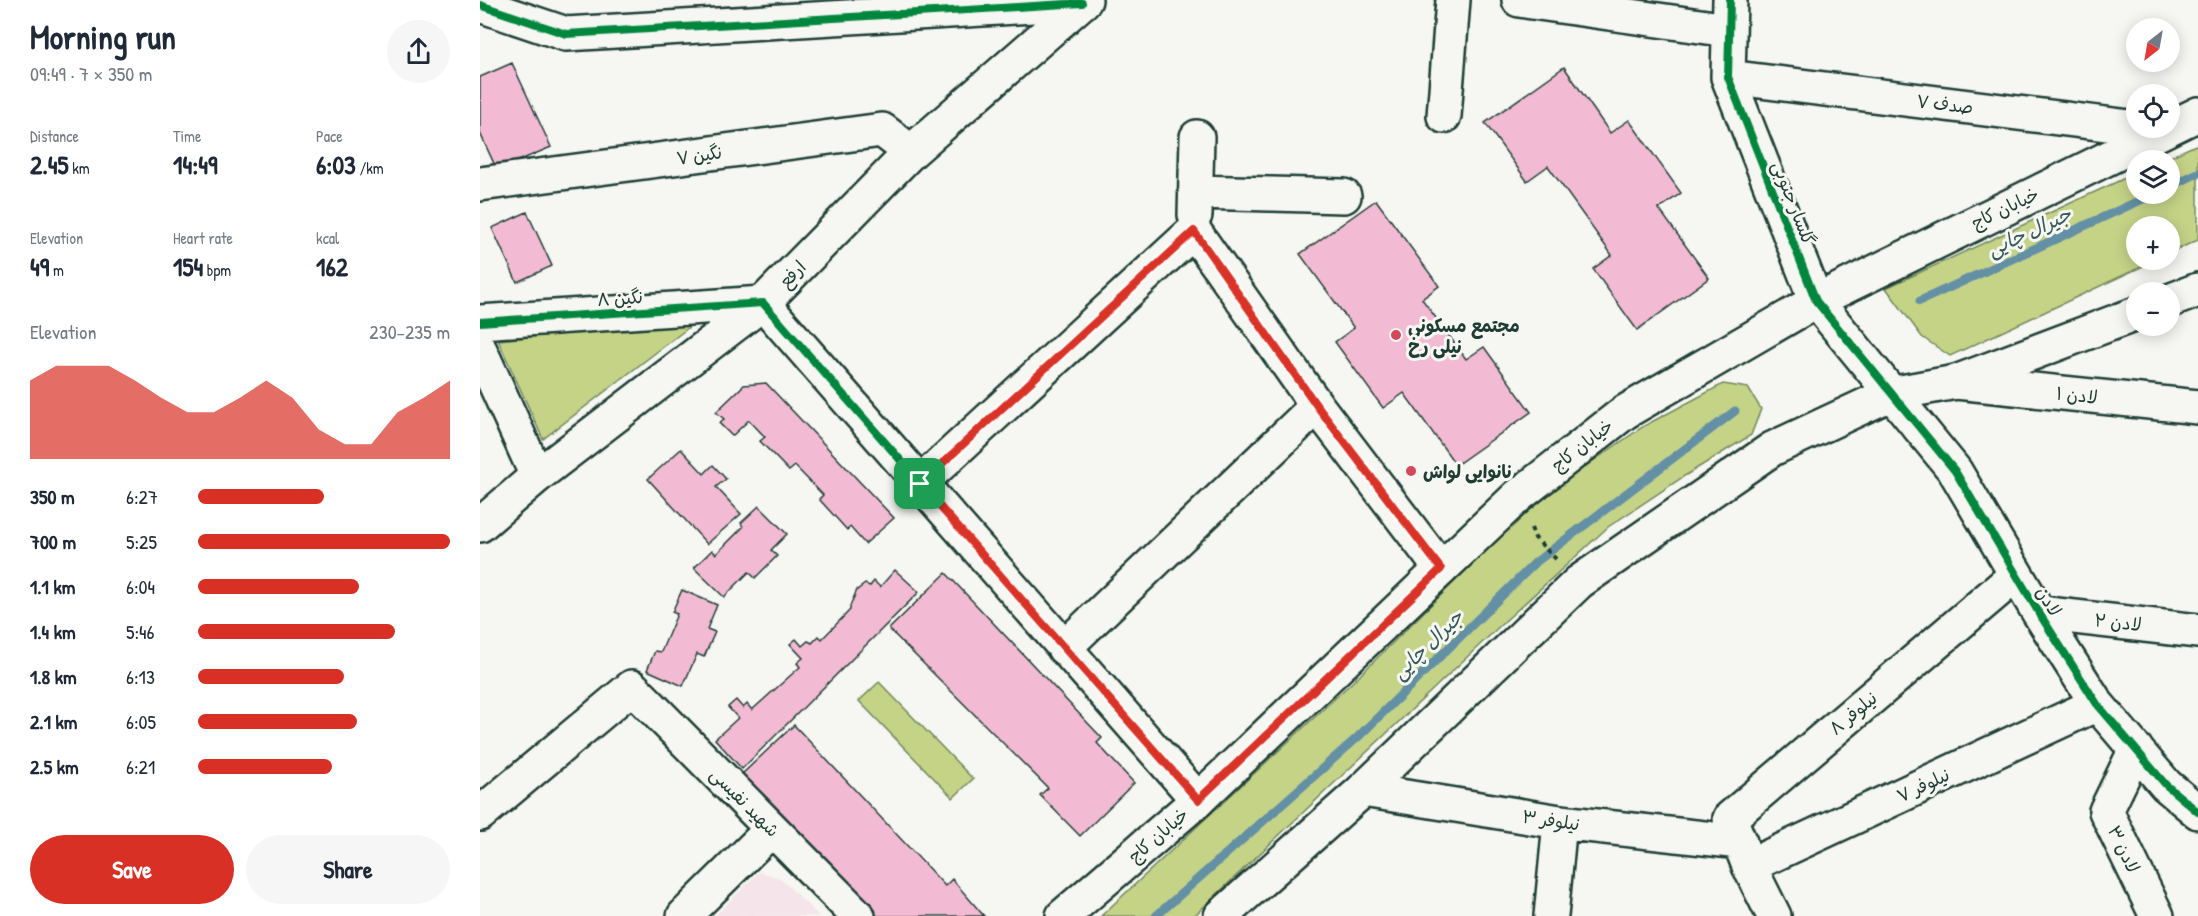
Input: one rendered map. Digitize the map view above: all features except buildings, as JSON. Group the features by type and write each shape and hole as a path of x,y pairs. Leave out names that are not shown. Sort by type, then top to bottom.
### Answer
{"street":[{"path":"1444,116 1453,0"},
{"path":"1518,0 1729,15"},
{"path":"480,4 566,34 1083,2"},
{"name":"ارفع","path":"480,525 537,476 762,303 911,152 1083,2"},
{"name":"گلسار جنوبی","path":"1729,15 1728,77 1816,301 1890,394"},
{"name":"صدف ۷","path":"1728,77 2126,127"},
{"name":"خیابان کاج","path":"2180,122 2198,114"},
{"name":"نگین ۷","path":"480,184 882,130 911,152"},
{"path":"1197,137 1194,231 1317,406 1441,569"},
{"name":"خیابان کاج","path":"1063,916 1198,800 1518,496 1625,412 1816,301 2148,138"},
{"path":"1196,192 1344,196"},
{"path":"920,484 1194,231"},
{"path":"2180,297 2198,290"},
{"path":"762,303 1198,800"},
{"name":"نگین ۸","path":"480,322 762,303"},
{"path":"1221,916 1364,790 1579,582 1772,449 1890,394 1956,382 2126,318"},
{"path":"480,350 537,476"},
{"name":"لادن ۱","path":"1956,382 2198,407"},
{"name":"لادن","path":"1890,394 1954,471 2038,613 2097,704 2166,785 2198,812"},
{"path":"1064,648 1317,406"},
{"name":"نیلوفر ۸","path":"1744,854 1730,818 2016,575"},
{"name":"لادن ۲","path":"2038,613 2198,631"},
{"name":"شهید نفیسی","path":"480,814 632,687 858,916"},
{"name":"نیلوفر ۷","path":"1744,854 2097,704"},
{"name":"لادن ۳","path":"2136,749 2106,811 2146,913"},
{"name":"نیلوفر ۳","path":"1364,790 1744,854"},
{"path":"1551,916 1560,822"},
{"path":"684,916 772,829"},
{"path":"1744,854 1774,916"}],"path":[{"path":"1535,538 1564,567"}],"shaded area":[{"path":"759,872 780,878 819,916 715,916"}],"green space":[{"path":"2198,144 2198,240 2180,248 2180,216 2126,216 2126,270 2135,270 1950,356 1922,337 1886,288 2126,178 2126,204 2180,204 2180,152"},
{"path":"697,321 543,439 498,340"},
{"path":"1723,384 1748,388 1761,409 1751,435 1608,527 1504,622 1194,916 1101,916 1361,674 1509,528 1570,477 1644,426"},
{"path":"879,682 973,779 953,798 859,701"}],"waterway":[{"name":"جیرال چایی","path":"2180,182 2198,173"},
{"name":"جیرال چایی","path":"1920,301 2132,204"},
{"name":"جیرال چایی","path":"1156,916 1358,737 1536,562 1735,411"}],"cycle path":[{"path":"1730,0 1728,77 1816,301 1955,471 2039,613 2097,704 2166,785 2198,812"},
{"path":"480,5 566,34 1082,3"},
{"path":"480,322 763,303 1198,800"}],"place":[{"name":"مجتمع مسکونی نیلی رخ","path":"1396,335"},
{"name":"نانوایی لواش","path":"1411,471"}],"route":[{"path":"1194,231 1317,406 1441,569 1198,800 920,484 1194,231"}]}
